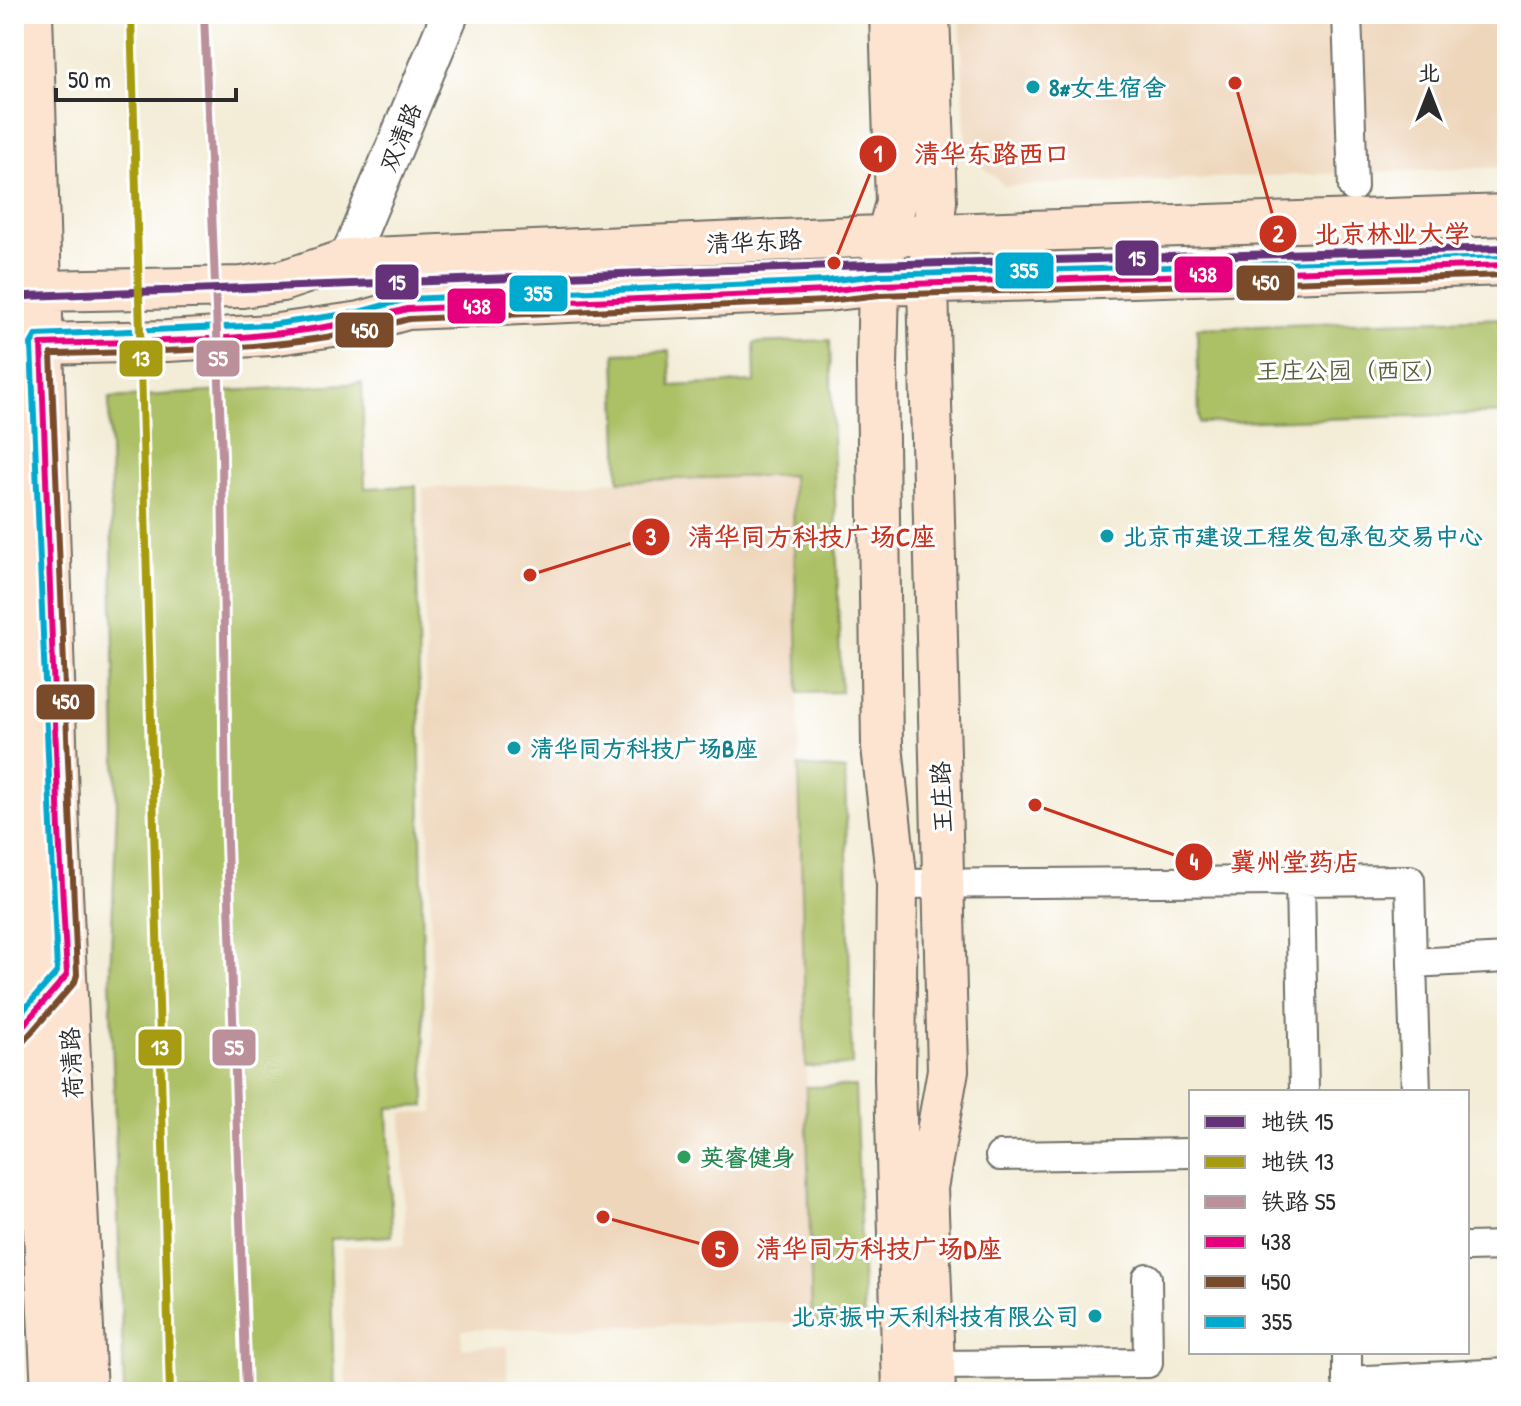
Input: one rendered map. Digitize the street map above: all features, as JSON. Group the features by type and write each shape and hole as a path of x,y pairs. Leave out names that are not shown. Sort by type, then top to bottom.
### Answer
{"main road":[{"name":"荷清路","path":"32,14 27,317 67,975 86,1392"},
{"path":"890,14 891,219 879,285 877,366 881,713 897,884 895,1078 903,1392"},
{"path":"929,14 935,218"},
{"name":"清华东路","path":"27,317 282,281 348,259 891,219 1507,215"},
{"name":"王庄路","path":"934,1379 927,1188 948,1070 928,285 935,218"},
{"path":"27,317 96,343 271,335 361,322 407,309 827,291 879,285 1507,265"},
{"path":"67,975 80,908 79,642 68,375 76,357 96,343"},
{"name":"荷清路","path":"14,378 31,897 23,1024 52,1392"}],"street":[{"name":"双清路","path":"348,259 450,14"},
{"path":"1347,14 1353,187"},
{"path":"1300,880 1304,1090"},
{"path":"897,884 1410,880 1416,1090"},
{"path":"1412,963 1507,958"},
{"path":"23,1024 67,975"},
{"path":"1000,1156 1189,1153"},
{"path":"1469,1247 1507,1246"},
{"path":"934,1379 1148,1363 1147,1278"},
{"path":"1347,1354 1347,1381 1507,1373"}],"shaded area":[{"path":"960,14 1507,14 1507,167 1005,186 966,153"},
{"path":"793,475 812,1322 462,1330 462,1348 507,1346 508,1392 346,1392 342,1247 405,1245 402,1113 434,1112 423,488"}],"green space":[{"name":"王庄公园（西区）","path":"1507,318 1507,413 1199,423 1197,328"},
{"path":"830,340 841,692 799,693 792,475 619,481 615,353 669,351 671,386 755,382 754,343"},
{"path":"362,383 365,488 416,486 425,1106 388,1108 392,1236 330,1239 334,1392 124,1392 110,976 117,806 109,398"},
{"path":"799,766 845,770 852,1065 806,1067"},
{"path":"855,1086 864,1322 812,1322 806,1087"}],"metro line":[{"name":"13","path":"131,14 170,1392"},
{"name":"15","path":"27,296 834,266 1507,248"}],"rail line":[{"name":"S5","path":"204,14 222,455 226,815 246,1392"}],"transit line":[{"name":"355","path":"14,1021 57,972 31,344 36,335 270,325 359,312 407,299 826,281 879,275 1507,255"},
{"name":"438","path":"14,1036 67,975 41,344 179,341 271,334 362,320 407,309 827,291 879,285 1507,265"},
{"name":"450","path":"22,1043 75,982 77,975 51,354 276,344 365,330 409,319 827,301 880,295 1507,275"}],"place":[{"name":"北京林业大学","path":"1235,83"},
{"name":"8#女生宿舍","path":"1033,87"},
{"name":"清华东路西口","path":"834,263"},
{"name":"北京市建设工程发包承包交易中心","path":"1107,536"},
{"name":"清华同方科技广场C座","path":"530,575"},
{"name":"清华同方科技广场B座","path":"514,748"},
{"name":"冀州堂药店","path":"1035,805"},
{"name":"英睿健身","path":"684,1157"},
{"name":"清华同方科技广场D座","path":"603,1217"},
{"name":"北京振中天利科技有限公司","path":"1095,1316"}]}
